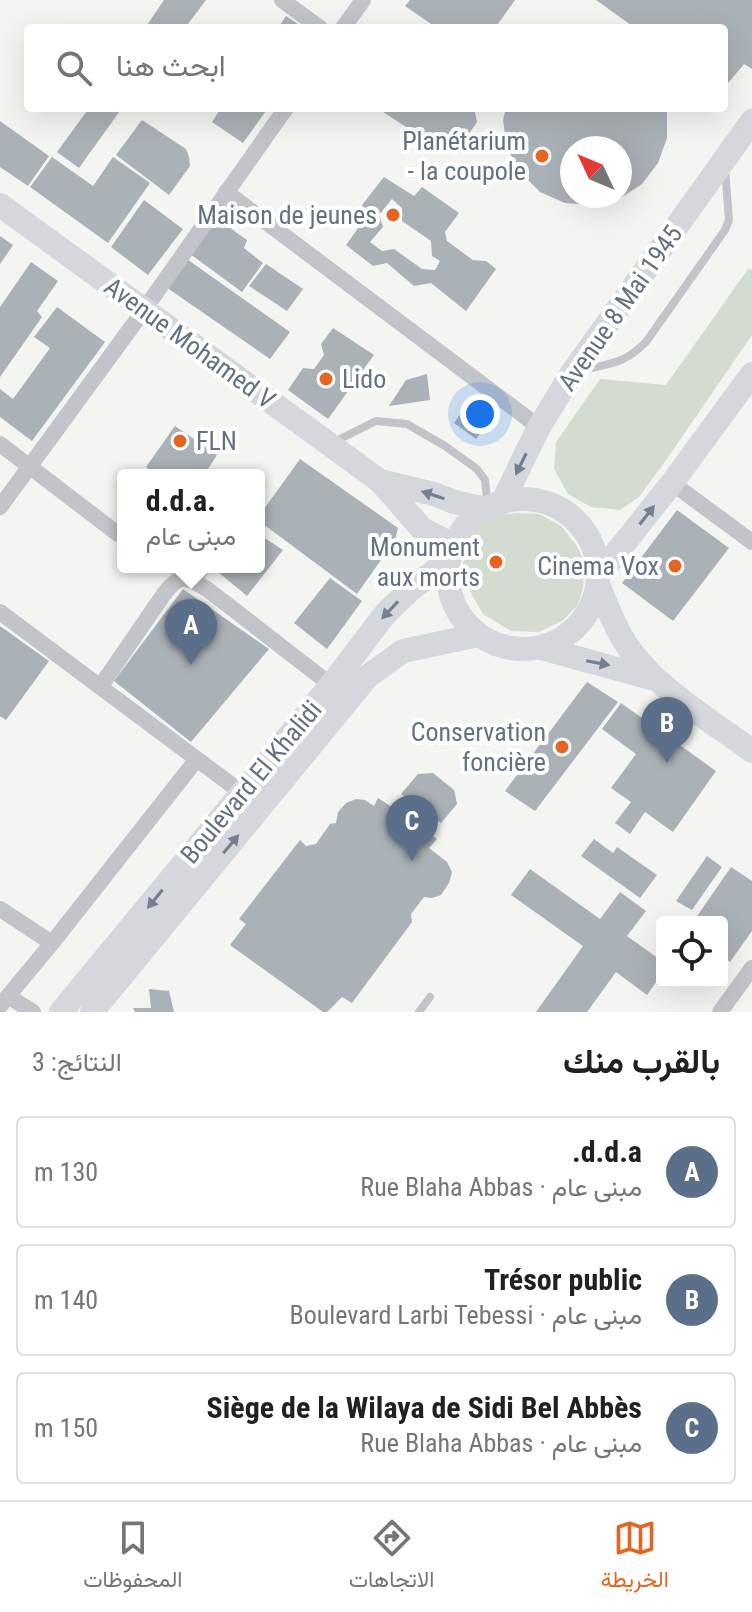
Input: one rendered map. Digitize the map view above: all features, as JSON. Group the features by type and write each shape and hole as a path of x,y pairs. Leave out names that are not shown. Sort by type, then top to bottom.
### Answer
{"main road":[{"name":"Avenue 8 Mai 1945","path":"491,506 572,373 752,121"},
{"name":"Avenue Mohamed V","path":"0,205 380,481"},
{"path":"598,580 752,374"},
{"path":"380,481 454,502 491,506 522,499 539,500 567,512 578,522 587,534 597,561 598,580 594,599 579,625 568,635 541,648"},
{"path":"380,481 422,529 451,552"},
{"path":"491,506 466,525 451,552 447,577 450,594 465,624 497,645 519,649 541,648 656,680"},
{"name":"Boulevard El Khalidi","path":"61,1012 331,685 386,613 451,552"},
{"path":"598,580 618,631 656,680 752,751"},
{"path":"92,1012 368,676 403,651 478,635"}],"street":[{"path":"282,0 315,24"},
{"path":"346,24 363,0"},
{"path":"0,507 283,112"},
{"path":"226,192 539,427"},
{"path":"0,444 117,533"},
{"path":"672,483 752,542"},
{"path":"100,687 164,594 181,578 188,578 207,589 331,685"},
{"path":"0,612 262,807"},
{"path":"33,1012 4,1001 197,759"},
{"path":"0,909 52,943"},
{"path":"720,1012 746,989 752,968"}],"lane":[{"path":"572,373 626,360 646,342 725,230 729,220 724,160"},
{"path":"330,444 376,421 407,424 477,469 485,480 491,506"},
{"path":"419,1012 430,997"}],"shaded area":[{"path":"748,269 752,270 752,335 639,497 620,510 591,507 568,494 554,469 556,442 600,379 666,385"},
{"path":"539,514 561,526 577,546 585,564 578,605 562,621 539,632 511,631 483,614 472,595 463,564 466,544 477,526 493,516"}],"building":[{"path":"164,0 206,0 188,24 148,24"},
{"path":"410,0 515,0 498,24 431,24 405,6"},
{"path":"596,0 752,0 752,69 744,64 728,83 728,24 629,24"},
{"path":"286,16 298,24 281,24"},
{"path":"86,112 119,112 79,168 57,152"},
{"path":"218,112 265,112 243,143 212,122"},
{"path":"383,112 475,112 477,122 455,154 435,146"},
{"name":"Planétarium - la coupole","path":"505,112 667,112 667,138 658,163 642,184 632,191 632,136 560,136 560,201 540,192 520,172 507,148 503,120"},
{"path":"142,120 186,149 189,157 190,166 169,195 116,155"},
{"path":"0,121 49,156 28,186 0,167"},
{"path":"52,157 93,186 113,157 150,183 108,243 30,187"},
{"path":"384,177 414,196 422,187 459,213 445,232 447,241 473,260 486,261 496,269 466,311 431,283 414,286 387,263 373,266 346,245 366,217 362,205","holes":["392,199 402,208 402,221 431,241 432,256 440,261 435,270 422,269 394,249 382,251 370,242 383,227 379,215"]},
{"path":"144,200 183,229 148,275 111,247"},
{"path":"216,218 247,240 244,248 263,263 242,292 190,254"},
{"path":"0,236 13,245 0,264"},
{"path":"184,257 290,332 270,359 163,285"},
{"path":"31,262 58,281 37,311 42,317 0,377 0,307"},
{"path":"266,264 303,289 287,311 249,286"},
{"path":"57,307 105,342 32,441 0,417 0,389 13,399 50,348 34,337"},
{"name":"Lido","path":"333,328 374,355 328,419 288,390 303,368 314,369 324,355 321,344"},
{"path":"427,374 430,400 389,406 406,380"},
{"path":"465,407 488,423 476,439 454,423"},
{"name":"FLN","path":"175,426 217,455 208,469 146,467"},
{"path":"300,459 398,528 395,540 357,594 265,525 265,508"},
{"name":"Cinema Vox","path":"677,510 729,548 673,621 622,583"},
{"path":"265,538 283,550 265,573"},
{"path":"219,573 265,573 247,596"},
{"path":"330,578 362,601 327,649 294,623"},
{"path":"183,589 269,649 191,742 114,681"},
{"path":"0,626 49,661 6,720 0,716"},
{"name":"Conservation foncière","path":"587,682 618,702 535,811 505,791"},
{"path":"621,703 716,771 673,832 645,812 630,834 615,823 631,802 611,788 636,754 602,729"},
{"path":"433,773 454,790 457,804 441,823 434,818 425,830 437,839 429,848 447,862 452,872 449,883 441,895 424,897 411,914 412,922 352,1003 342,997 327,1012 323,1012 230,945 246,924 239,919 300,840 306,846 316,844 330,824 336,823 338,812 346,803 356,799 374,806 378,798 401,813 409,800 401,794 418,774"},
{"path":"594,839 613,853 617,847 657,875 640,898 581,856"},
{"path":"707,856 722,867 692,910 676,901"},
{"path":"731,867 752,881 752,931 730,962 728,916 697,916"},
{"path":"530,869 600,919 620,892 646,911 627,936 656,957 656,982 647,995 616,972 587,1012 536,1012 583,946 511,895"},
{"path":"149,989 169,991 174,1012 135,1012 133,1008 151,1008"}],"place":[{"name":"Planétarium - la coupole","path":"542,156"},
{"name":"Maison de jeunes","path":"393,215"},
{"name":"Lido","path":"326,379"},
{"name":"FLN","path":"180,441"},
{"name":"Monument aux morts","path":"496,562"},
{"name":"Cinema Vox","path":"675,566"},
{"name":"d.d.a.","path":"191,665"},
{"name":"Conservation foncière","path":"562,747"},
{"name":"Trésor public","path":"667,763"},
{"name":"Siège de la Wilaya de Sidi Bel Abbès","path":"412,861"}]}
